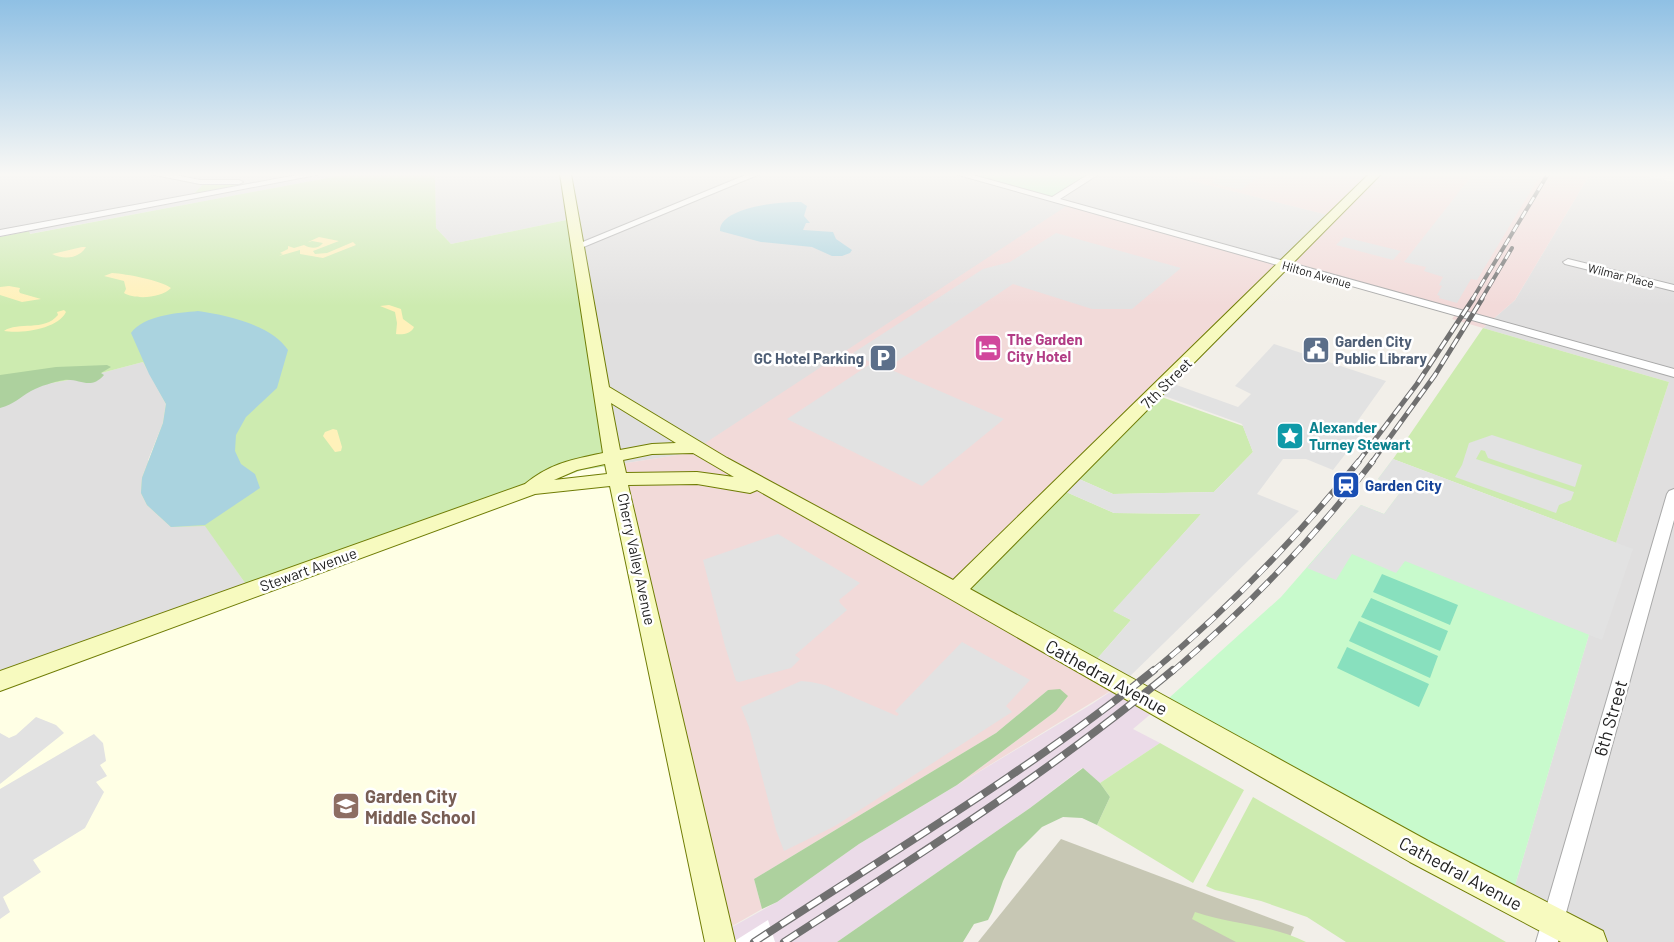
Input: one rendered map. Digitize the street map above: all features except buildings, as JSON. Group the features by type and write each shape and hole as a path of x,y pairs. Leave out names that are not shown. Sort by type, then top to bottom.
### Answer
{"street":[{"path":"0,233 81,218"},
{"name":"Cherry Valley Avenue","path":"573,218 600,389 613,456 720,942"},
{"path":"578,246 647,218"},
{"name":"Hilton Avenue","path":"1117,218 1674,373"},
{"name":"7th Street","path":"955,591 1332,218"},
{"name":"Wilmar Place","path":"1568,262 1674,288"},
{"path":"600,389 696,448"},
{"name":"Cathedral Avenue","path":"613,456 659,448 696,448 1420,852 1550,931 1592,942"},
{"name":"Stewart Avenue","path":"0,681 532,488 548,475 559,470 613,456"},
{"path":"532,488 696,477 734,482 780,496"},
{"name":"6th Street","path":"1550,931 1674,494"}],"shaded area":[{"path":"0,218 114,218 29,234 29,231 0,237"},
{"path":"436,218 1331,218 1285,265 690,453 614,465 571,219 451,244 436,228"},
{"path":"1048,218 1115,218 1285,265 953,589 1122,684 957,785 1056,711 1048,690 996,733 754,879 762,909 720,933 614,465 690,453"},
{"path":"1330,218 1564,218 1515,300 1483,328 1452,319 1457,312 1285,265"},
{"path":"1439,218 1514,218 1477,280 1471,279 1457,303 1439,298 1440,296 1437,295 1442,286 1439,285 1443,277 1424,271 1426,267 1404,262"},
{"path":"1564,218 1674,218 1674,942 1573,942 1509,906 1616,543 1669,382 1483,328 1515,300"},
{"name":"GC Hotel Parking","path":"1056,233 1181,268 1132,309 1092,309 1013,284 887,368 1004,419 922,486 787,419 872,363 853,353 983,269 1010,262"},
{"path":"1344,237 1401,251 1393,260 1336,245"},
{"path":"1274,344 1386,381 1354,426 1364,430 1333,470 1306,459 1283,459 1257,494 1299,511 1122,684 1090,667 1131,620 1113,611 1201,514 1114,513 1057,488 1070,475 1113,494 1214,492 1253,452 1242,424 1159,394 1171,383 1238,407 1251,394 1235,386"},
{"path":"143,362 166,404 163,423 148,460 171,527 205,525 250,590 0,681 0,392 86,377"},
{"path":"1492,435 1582,465 1575,487 1488,458 1485,451 1481,450 1476,459 1574,492 1571,500 1559,505 1556,513 1455,477 1462,465 1469,443"},
{"path":"1393,459 1633,549 1602,640 1405,561 1396,573 1352,554 1336,580 1307,568 1361,505 1384,514 1402,490 1378,479"},
{"name":"Garden City Middle School","path":"614,465 705,942 0,942 0,680 582,470"},
{"path":"778,534 860,583 839,600 847,610 795,655 800,659 791,668 739,682 736,681 725,646 703,560"},
{"path":"962,642 1030,680 1006,706 1012,712 835,826 784,851 776,830 749,727 741,707 801,681 825,685 897,716 899,714 895,711"},
{"path":"1122,684 1159,707 1133,729 1160,743 1100,783 1082,768 1030,808 837,942 705,942 777,902 859,844"},
{"path":"36,717 56,725 64,733 0,784 0,733 9,738 16,735"},
{"path":"94,734 103,743 106,761 100,765 107,776 96,782 104,792 85,828 33,860 41,872 3,897 10,912 0,919 0,789"},
{"path":"1061,839 1294,927 1288,942 978,942"}],"green space":[{"path":"115,218 436,218 436,228 451,244 571,219 614,465 582,470 250,590 205,526 171,527 147,505 141,493 142,478 163,423 166,404 143,362 86,377 0,392 0,237 29,231 30,234"},
{"path":"1483,328 1669,382 1616,543 1393,459"},
{"path":"107,365 111,367 101,373 104,375 99,380 89,383 64,380 52,383 35,389 13,403 0,408 0,375 56,367"},
{"path":"1153,394 1243,426 1253,452 1214,492 1113,494 1070,475"},
{"path":"1393,459 1591,628 1509,906 1159,707 1281,597 1361,505 1384,514 1402,490 1378,479"},
{"path":"1057,488 1114,513 1201,514 1114,611 1131,620 1090,667 953,589"},
{"path":"1382,574 1458,605 1450,625 1373,592"},
{"path":"1371,598 1448,631 1440,651 1361,617"},
{"path":"1359,621 1438,656 1430,678 1349,641"},
{"path":"1347,647 1429,684 1419,707 1337,668"},
{"path":"1060,689 1068,696 1056,711 957,785 859,844 777,902 762,909 754,879 996,733 1048,690"},
{"path":"1160,743 1244,790 1193,883 1097,825 1110,797 1100,783"},
{"path":"1083,768 1100,783 1110,797 1097,825 1082,818 1063,817 1042,827 1017,852 1003,881 988,920 974,924 963,942 837,942 1030,808"},
{"path":"1253,797 1506,942 1346,942 1307,917 1261,901 1206,886"},
{"path":"1195,912 1223,920 1265,928 1306,942 1236,942 1192,919"}],"sand":[{"path":"319,237 339,241 313,251 315,254 327,253 353,242 356,245 323,258 300,254 300,250 279,256 283,254 280,253 288,249 288,246 294,248 304,245 312,248 317,247 323,243 312,241 306,243"},
{"path":"86,247 79,254 70,257 60,257 52,254"},
{"path":"112,273 151,280 171,288 155,296 135,297 124,293 126,289 124,281 104,276"},
{"path":"0,287 20,288 20,293 41,299 22,302 0,295"},
{"path":"389,305 401,309 403,319 414,327 409,333 396,334 395,312 380,306"},
{"path":"64,310 66,312 62,318 47,326 29,331 4,331 10,328 46,323 58,315 57,312"},
{"path":"333,429 337,430 342,447 341,451 335,452 323,436 325,432"}],"water":[{"path":"728,218 806,218 810,223 806,223 803,230 833,232 836,239 852,250 850,253 842,256 832,256 812,247 761,242 720,231 722,223"},
{"path":"198,311 222,315 260,328 281,341 288,350 277,388 246,417 236,435 235,451 241,464 255,474 260,488 205,525 171,527 147,505 141,493 142,478 163,423 166,404 149,374 131,333 144,322 162,316"}],"pier":[{"path":"768,920 775,942 733,942"}],"railway":[{"path":"1472,300 1521,218"},
{"path":"1481,300 1512,248"},
{"path":"1358,462 1417,384 1473,299"},
{"path":"1372,462 1435,375 1482,299"},
{"path":"1152,672 1235,598 1287,545 1359,461"},
{"path":"1172,672 1253,598 1278,572 1327,518 1373,461"},
{"path":"754,942 1007,778 1154,670"},
{"path":"784,942 983,812 1079,743 1173,670"}],"place":[{"name":"The Garden City Hotel","path":"988,348"},
{"name":"Garden City Public Library","path":"1316,350"},
{"name":"GC Hotel Parking","path":"883,358"},
{"name":"Alexander Turney Stewart","path":"1290,436"},
{"name":"Garden City","path":"1346,485"},
{"name":"Garden City Middle School","path":"346,806"}]}
